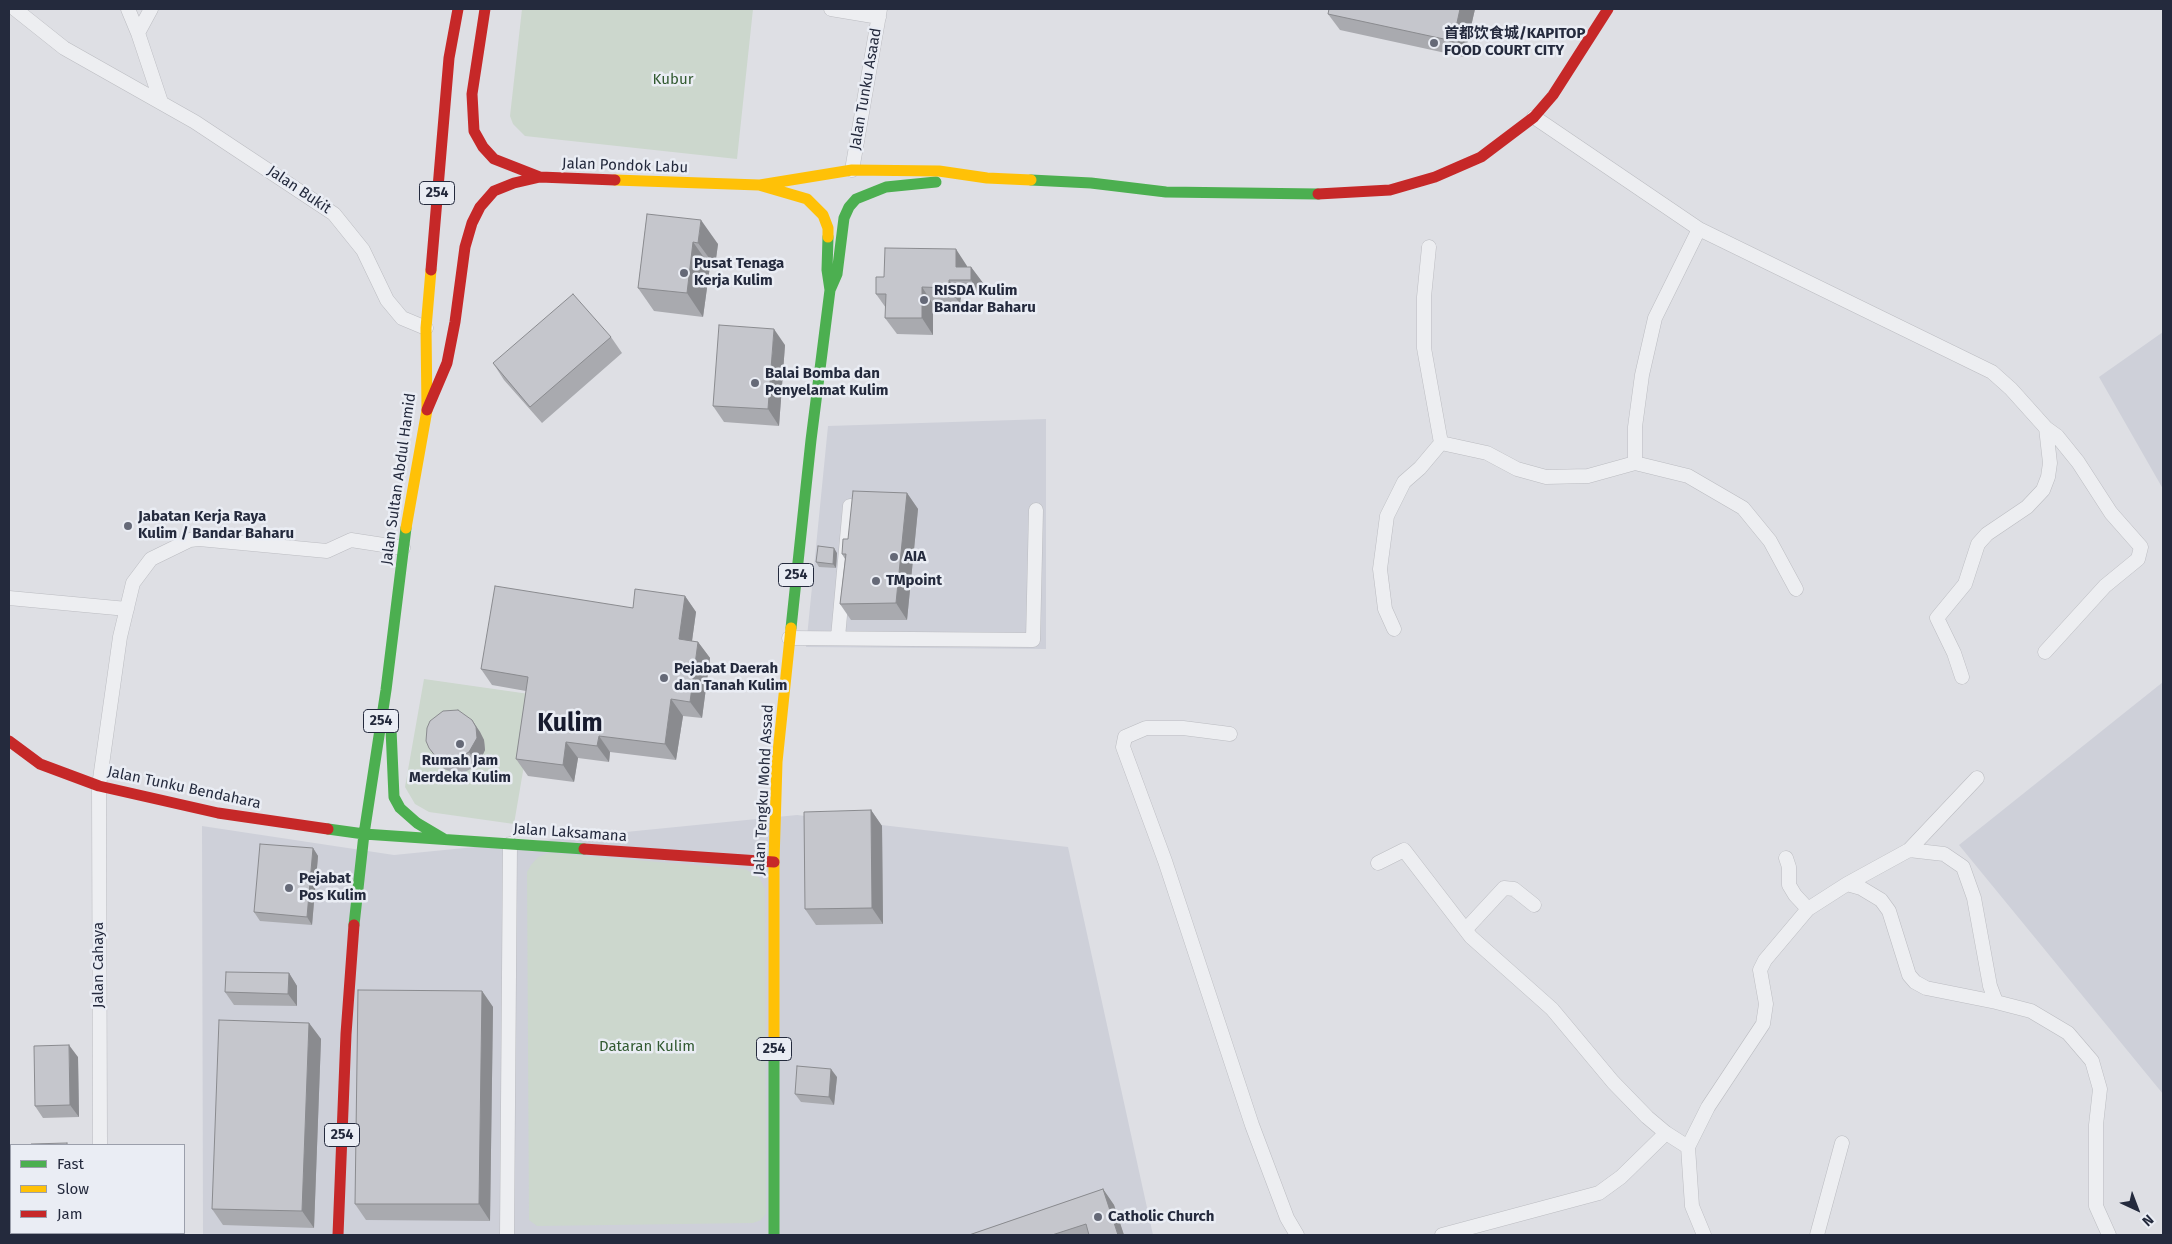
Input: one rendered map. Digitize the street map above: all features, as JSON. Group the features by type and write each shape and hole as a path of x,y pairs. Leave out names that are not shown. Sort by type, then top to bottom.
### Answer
{"main road":[{"name":"Jalan Sultan Abdul Hamid","path":"364,834 386,690 403,548 426,410 426,328 449,58 458,9"},
{"name":"254","path":"485,9 472,94 474,131 483,147 494,159 540,177"},
{"path":"988,178 1091,183 1166,192 1368,193 1417,184 1481,157 1534,117 1554,95 1570,72 1608,9"},
{"name":"Jalan Pondok Labu","path":"426,410 447,363 455,322 465,247 472,223 480,207 494,191 514,183 540,177 759,185 852,170 939,171 988,178"},
{"name":"Jalan Tengku Mohd Assad","path":"830,290 837,274 844,218 849,207 856,199 886,187 988,178"},
{"name":"Jalan Tengku Mohd Assad","path":"759,185 807,199 822,215 828,228 830,290 811,440 777,762 774,862 774,1235"},
{"path":"386,690 391,731 391,771 394,797 407,816 444,839"},
{"name":"Jalan Tunku Bendahara","path":"9,741 40,764 99,786 218,813 364,834"},
{"name":"254","path":"338,1235 351,950 364,834"},
{"name":"Jalan Laksamana","path":"364,834 774,862"}],"street":[{"name":"Jalan Bukit","path":"15,9 64,48 203,127 334,214 362,250 387,300 402,318 426,328"},
{"path":"128,9 161,102"},
{"path":"138,33 151,9"},
{"path":"831,9 880,13"},
{"name":"Jalan Tunku Asaad","path":"852,170 880,13"},
{"path":"1534,117 1699,229 1992,372 2011,389 2046,428 2068,447 2111,513 2140,547 2138,559 2105,586 2044,652"},
{"path":"1635,463 1635,427 1642,375 1655,318 1699,229"},
{"path":"1429,247 1424,297 1424,348 1441,443"},
{"path":"1962,677 1954,653 1936,618 1964,584 1978,544 1987,534 2027,507 2043,490 2048,477 2050,462 2046,428"},
{"path":"1441,443 1487,453 1517,470 1546,477 1588,476 1635,463 1688,476 1743,508 1770,541 1796,588"},
{"path":"1394,628 1385,608 1380,569 1387,516 1404,482 1420,468 1441,443"},
{"path":"838,637 850,506"},
{"path":"789,638 1033,640 1036,510"},
{"name":"Jalan Cahaya","path":"100,1144 99,786 120,637 133,583 151,559 190,540 199,539 326,550 351,540 403,548"},
{"path":"9,598 127,609"},
{"path":"1230,734 1183,728 1140,731 1125,737 1123,747 1165,861 1252,1124 1287,1218 1297,1235"},
{"path":"1704,1235 1692,1206 1688,1147 1708,1107 1763,1024 1766,1004 1760,970 1762,965 1808,908 1909,850 1977,778"},
{"path":"507,1235 510,844"},
{"path":"1378,863 1404,850 1471,937 1552,1009 1613,1082 1666,1133 1688,1147"},
{"path":"1909,850 1944,854 1963,866 1974,898 1990,986 1996,1002"},
{"path":"1786,858 1789,867 1790,885 1795,895 1808,908"},
{"path":"1847,884 1861,888 1881,900 1889,911 1909,975 1915,982 1926,988 2031,1010 2068,1034 2092,1061 2100,1089 2096,1125 2096,1206 2109,1235"},
{"path":"1466,929 1504,888 1514,889 1534,905"},
{"path":"1442,1235 1599,1193 1621,1177 1666,1133"},
{"path":"1817,1235 1842,1143"}],"shaded area":[{"path":"2163,332 2163,489 2099,377"},
{"path":"1046,419 1046,649 806,647 828,426"},
{"path":"2163,682 2163,1094 1959,845"},
{"path":"797,815 1068,847 1153,1235 203,1235 202,826 394,855"}],"green space":[{"name":"Kubur","path":"522,9 753,9 737,159 525,136 513,124 510,116"},
{"path":"424,679 536,695 514,824 429,812 415,804 405,787"},
{"name":"Dataran Kulim","path":"549,853 745,869 759,877 765,889 766,1214 761,1220 753,1223 537,1226 529,1220 527,872 538,857"}],"building":[{"path":"1329,9 1460,9 1453,41 1328,14"},
{"path":"647,214 701,220 698,243 693,242 687,293 638,288"},
{"path":"885,248 956,249 956,267 971,267 971,280 949,280 949,288 922,287 922,318 885,318 886,294 876,294 876,277 884,277"},
{"path":"573,294 611,337 530,407 493,363"},
{"name":"Balai Bomba dan Penyelamat Kulim","path":"719,325 774,329 768,409 713,406"},
{"path":"853,491 907,493 896,603 840,604 846,554 842,554 843,539 848,539"},
{"path":"818,546 834,548 833,564 816,562"},
{"path":"495,586 633,608 635,589 685,596 679,639 698,642 690,702 671,699 665,744 599,736 597,746 566,742 563,765 516,759 528,677 481,669"},
{"name":"Rumah Jam Merdeka Kulim","path":"458,710 472,720 476,727 477,738 469,752 454,761 447,762 436,757 429,748 426,741 427,728 430,721 443,711"},
{"path":"871,810 872,908 805,909 804,812"},
{"name":"Pejabat Pos Kulim","path":"260,844 313,848 307,917 254,912"},
{"path":"226,972 289,973 288,994 225,992"},
{"path":"358,990 482,991 479,1204 355,1204"},
{"path":"219,1020 309,1023 302,1211 212,1209"},
{"path":"69,1045 70,1105 35,1106 34,1046"},
{"path":"797,1066 831,1069 829,1097 795,1094"},
{"path":"67,1143 67,1144 31,1144"},
{"path":"1103,1189 1118,1235 1089,1235 1086,1224 1052,1235 969,1235"}],"traffic: fast":[{"path":"1031,180 1091,183 1166,192 1318,194"},
{"path":"830,290 837,274 844,218 849,207 856,199 886,187 936,182"},
{"path":"791,628 811,440 830,290 827,270 828,237"},
{"path":"354,925 364,834 386,690 406,528"},
{"path":"391,729 394,797 400,808 417,823 444,839"},
{"path":"328,829 364,834 584,849"},
{"path":"774,1052 774,1235"}],"traffic: slow":[{"path":"760,185 852,170 939,171 987,178 1031,180"},
{"path":"615,180 759,185 807,199 823,215 828,228 828,237"},
{"path":"406,528 427,410 426,328 431,270"},
{"path":"774,1052 774,862 777,762 791,628"}],"traffic: jam":[{"path":"431,270 449,58 458,9"},
{"path":"485,9 472,94 474,131 483,147 494,159 540,177"},
{"path":"1318,194 1390,190 1435,177 1481,157 1534,117 1553,95 1608,9"},
{"path":"427,410 447,363 455,322 465,247 472,223 480,207 494,191 514,183 540,177 615,180"},
{"path":"9,741 40,764 99,786 218,813 328,829"},
{"path":"584,849 774,862"},
{"path":"338,1235 346,1034 354,925"}],"place":[{"name":"首都饮食城/KAPITOP FOOD COURT CITY","path":"1434,43"},
{"name":"Pusat Tenaga Kerja Kulim","path":"684,273"},
{"name":"RISDA Kulim Bandar Baharu","path":"924,300"},
{"name":"Balai Bomba dan Penyelamat Kulim","path":"755,383"},
{"name":"Jabatan Kerja Raya Kulim / Bandar Baharu","path":"128,526"},
{"name":"AIA","path":"894,557"},
{"name":"TMpoint","path":"876,581"},
{"name":"Pejabat Daerah dan Tanah Kulim","path":"664,678"},
{"name":"Rumah Jam Merdeka Kulim","path":"460,744"},
{"name":"Pejabat Pos Kulim","path":"289,888"},
{"name":"Catholic Church","path":"1098,1217"}],"district":[{"name":"Kulim","path":"570,724"}]}
